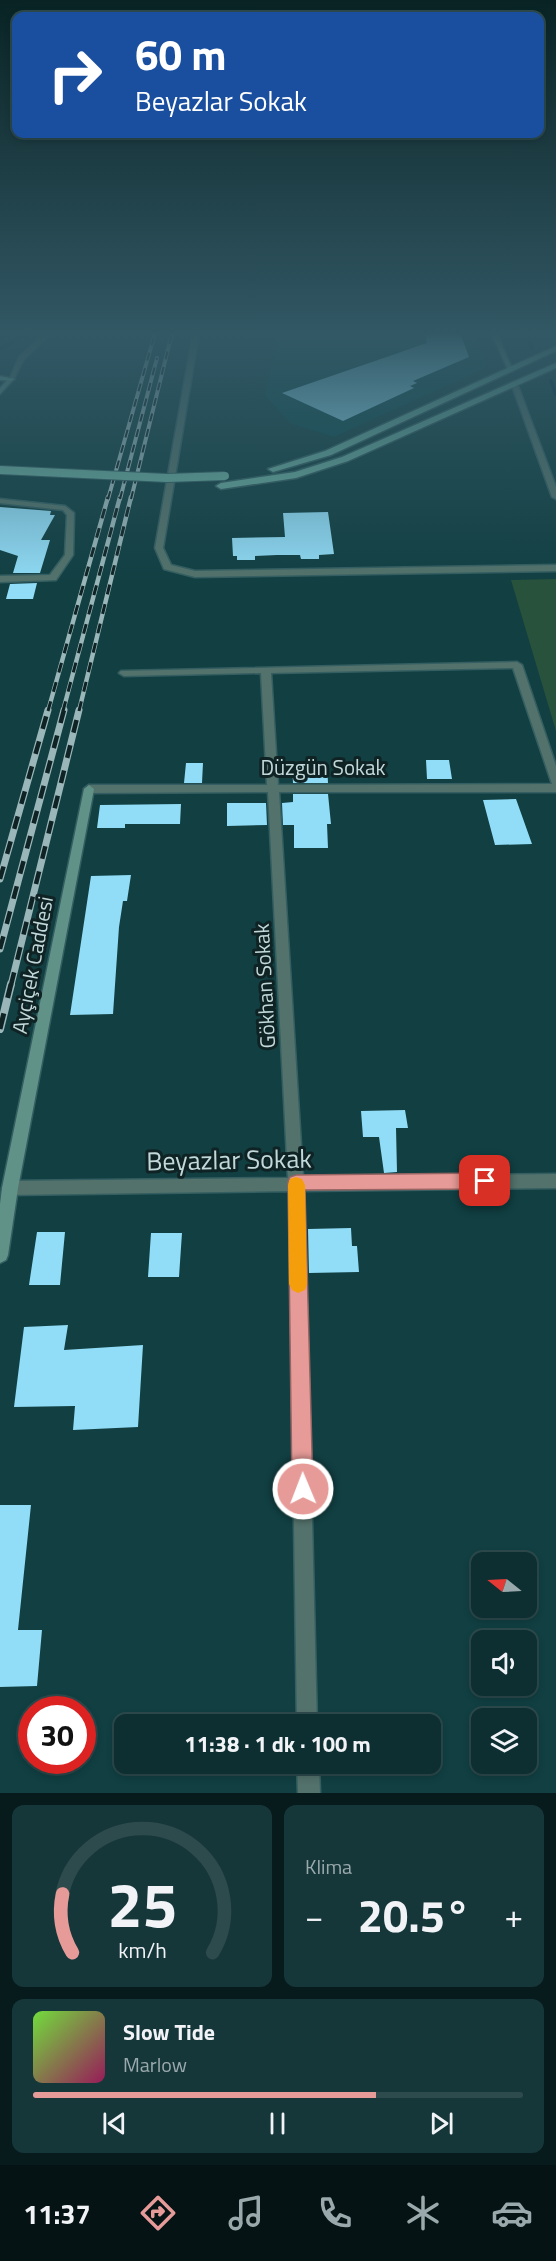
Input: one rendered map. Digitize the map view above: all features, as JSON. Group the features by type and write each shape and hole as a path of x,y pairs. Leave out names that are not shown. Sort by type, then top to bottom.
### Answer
{"main road":[{"path":"0,470 167,478 225,476 283,468 328,453 408,417"},
{"path":"0,480 164,487 221,486 297,475 345,459 439,417"}],"street":[{"path":"182,417 159,548 167,567 195,574 556,568"},
{"path":"526,417 556,497"},
{"path":"0,501 65,508 71,515 69,555 53,578 0,579"},
{"path":"124,674 517,665 556,782"},
{"name":"Gökhan Sokak","path":"266,670 296,1182 307,1714"},
{"name":"Düzgün Sokak","path":"89,789 556,788"},
{"name":"Ayçiçek Caddesi","path":"0,1255 10,1188 89,789"},
{"name":"Beyazlar Sokak","path":"10,1188 296,1182 556,1181"},
{"path":"308,1774 309,1793"}],"shaded area":[{"path":"284,417 378,417 334,437 290,423"}],"green space":[{"path":"556,579 556,731 511,580"}],"building":[{"path":"334,417 352,417 343,421"},
{"path":"0,507 51,511 50,515 55,515 41,540 50,540 40,573 13,573 18,556 0,550"},
{"path":"328,512 334,554 319,555 319,559 301,559 300,555 277,555 255,556 255,560 237,560 237,556 233,556 232,538 285,537 283,513"},
{"path":"37,583 33,599 6,599 10,584"},
{"path":"426,760 449,760 452,779 427,779"},
{"path":"186,763 203,763 202,783 184,783"},
{"path":"292,763 327,763 328,783 293,783"},
{"path":"293,794 328,794 331,824 327,824 328,848 294,848 294,825 283,825 282,803 293,802"},
{"path":"516,799 532,844 495,845 483,800"},
{"path":"227,803 266,803 267,825 227,826"},
{"path":"181,804 180,824 125,824 125,828 97,828 100,805"},
{"path":"131,875 127,901 123,901 119,927 113,1014 70,1015 91,876"},
{"path":"405,1110 408,1128 396,1128 397,1172 384,1173 379,1137 363,1137 361,1111"},
{"path":"351,1228 352,1246 357,1246 359,1272 309,1273 308,1229"},
{"path":"37,1232 65,1232 60,1285 29,1285"},
{"path":"151,1233 182,1233 179,1277 148,1277"},
{"path":"68,1325 64,1350 143,1345 138,1427 73,1430 75,1406 14,1407 24,1327"},
{"path":"0,1505 31,1505 18,1630 42,1630 37,1686 0,1687"}],"railway":[{"path":"108,499 131,417"},
{"path":"120,499 142,417"},
{"path":"131,499 151,417"},
{"path":"48,711 108,497"},
{"path":"63,711 120,497"},
{"path":"79,711 131,497"},
{"path":"0,879 48,710"},
{"path":"0,949 64,710"},
{"path":"11,985 79,710"},
{"path":"0,1029 11,984"}],"slow traffic":[{"path":"296,1185 298,1284"}],"route":[{"path":"303,1489 296,1182 485,1181"}]}
